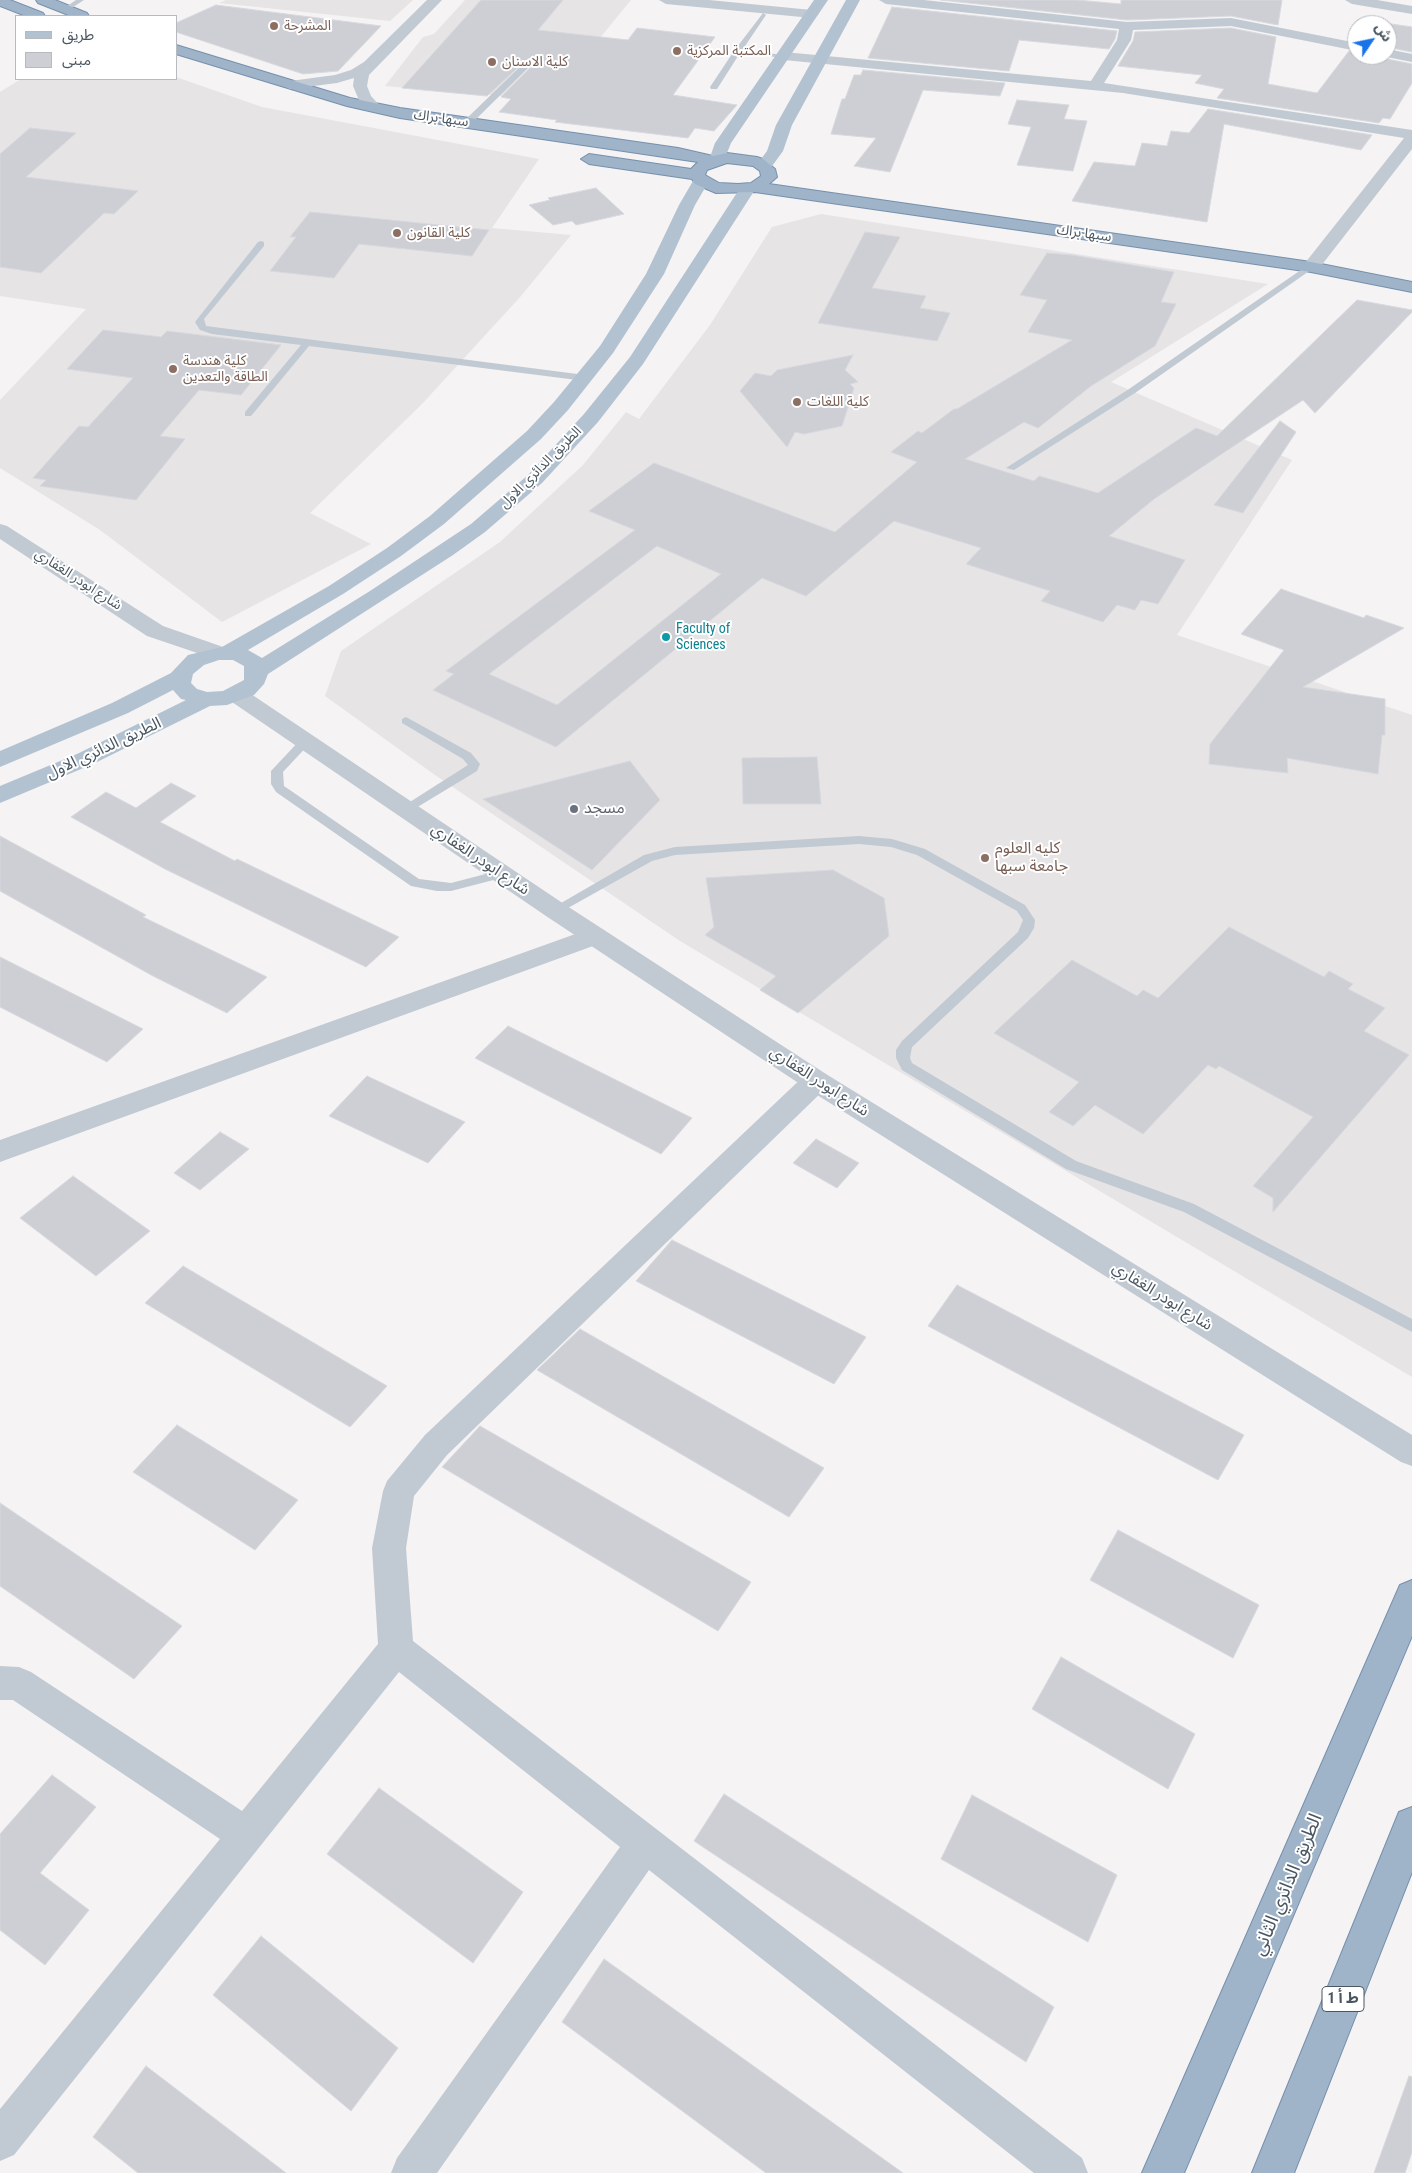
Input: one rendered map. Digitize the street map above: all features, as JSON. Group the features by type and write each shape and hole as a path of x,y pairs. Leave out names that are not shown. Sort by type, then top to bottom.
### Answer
{"highway":[{"path":"43,0 79,15"},
{"path":"0,1 35,15"},
{"name":"سبها-براك","path":"178,50 290,85 400,113 715,160 743,159 766,167"},
{"name":"سبها-براك","path":"326,112 432,133"},
{"path":"576,156 699,178 700,167 715,160"},
{"path":"766,167 787,172"},
{"path":"752,187 769,177 766,167"},
{"name":"سبها-براك","path":"699,178 721,188 752,187 1314,262 1412,273"},
{"name":"سبها-براك","path":"984,204 1314,262 1412,287"},
{"name":"الطريق الدائري الثاني","path":"1162,2173 1412,1596"},
{"name":"ط أ 1","path":"1273,2173 1412,1825"}],"main road":[{"path":"715,160 723,143 821,0"},
{"path":"766,167 775,150 784,125 853,0"},
{"name":"الطريق الدائري الاول","path":"0,760 112,712 181,674 196,660 222,653 336,590 437,520 528,441 586,378 612,343 655,274 699,178"},
{"name":"الطريق الدائري الاول","path":"258,670 378,596 446,551 478,528 535,479 591,418 637,360 752,187"},
{"path":"181,674 183,689 189,694 206,699 237,695 253,684 258,677 258,670 248,658 222,653"},
{"name":"الطريق الدائري الاول","path":"0,795 85,759 206,699"}],"street":[{"path":"373,107 364,97 360,86 362,75 369,65 435,0"},
{"path":"666,0 812,14"},
{"path":"886,0 1127,26 1231,22 1347,45"},
{"path":"1352,0 1412,10"},
{"path":"1095,86 1124,40 1127,26"},
{"path":"1397,55 1412,58"},
{"path":"784,56 1123,89 1412,137 1314,262"},
{"path":"290,85 337,79 356,73 369,65"},
{"name":"شارع ابودر الغفاري","path":"0,530 155,631 222,653"},
{"name":"شارع ابودر الغفاري","path":"155,631 172,650 181,674"},
{"name":"شارع ابودر الغفاري","path":"237,695 501,874 816,1081 1412,1452"},
{"path":"0,1151 595,936"},
{"path":"0,2142 396,1649 390,1548 399,1491 436,1445 816,1081"},
{"path":"396,1649 1067,2173"},
{"path":"0,1683 19,1684 246,1835"},
{"path":"412,2173 645,1844"}],"lane":[{"path":"65,10 81,0"},
{"path":"714,86 763,15"},
{"path":"738,51 784,56"},
{"path":"468,122 528,64"},
{"path":"261,244 200,318 200,325 212,331 586,378"},
{"path":"1012,468 1132,391 1314,262"},
{"path":"248,414 307,342"},
{"path":"406,721 467,756 474,764 473,768 406,810"},
{"path":"305,742 277,771 276,784 280,789 415,882 425,886 451,887 501,874"},
{"path":"555,910 648,858 675,851 859,840 892,843 921,852 1021,908 1028,920 1028,928 1023,935 907,1044 903,1050 902,1058 907,1066 1071,1164 1189,1208 1412,1326"}],"shaded area":[{"path":"226,0 413,0 390,21 219,3"},
{"name":"كلية الاسنان","path":"465,0 631,0 549,100 385,86 423,37 434,34"},
{"path":"178,78 262,107 539,159 492,228 571,235 521,296 422,404 310,513 371,544 222,622 100,530 0,468 0,400 86,309 0,296 0,92 19,80 178,80"},
{"name":"كليه العلوم جامعة سبها","path":"821,214 1268,284 1111,382 1292,460 1177,635 1412,715 1412,1377 680,941 435,775 325,696 341,651 500,542 583,465 626,412 639,419 710,325 772,227"}],"building":[{"path":"481,0 563,0 538,30 628,40 637,28 715,37 673,95 737,105 714,131 695,128 688,138 555,122 557,120 499,112 511,99 501,97 533,65 533,62 526,60 487,96 402,88"},
{"path":"941,0 1077,0 1121,4 1121,0 1282,0 1278,25 1231,16 1127,20"},
{"path":"216,5 381,26 338,71 303,74 178,33 178,22"},
{"path":"892,7 1117,31 1109,49 1019,40 1009,71 868,58"},
{"path":"1397,25 1412,27 1412,52 1397,49"},
{"path":"1231,28 1276,37 1268,84 1317,93 1347,54 1347,65 1397,65 1397,61 1412,64 1412,83 1390,119 1383,118 1379,123 1217,98 1224,89 1195,83 1202,75 1118,66 1133,41 1135,32"},
{"path":"863,70 1005,83 1000,96 923,90 890,172 854,166 876,138 831,134 842,99 845,99 854,75 861,75"},
{"path":"1017,100 1069,105 1064,119 1087,121 1073,171 1017,165 1031,127 1008,124"},
{"path":"1208,109 1372,135 1361,150 1224,124 1207,222 1072,201 1094,162 1135,166 1142,143 1167,146 1171,131 1189,133"},
{"path":"30,128 76,133 26,177 138,191 114,214 104,213 41,273 0,267 0,154"},
{"path":"596,188 624,214 576,225 572,221 553,225 529,205 550,200 548,198"},
{"path":"310,212 489,230 472,256 359,244 334,278 270,271 296,237 290,237"},
{"path":"865,232 900,237 872,288 926,296 920,308 950,313 937,341 818,323"},
{"path":"1047,253 1072,255 1174,272 1161,302 1176,304 1155,346 1091,386 1038,428 1024,422 965,459 1034,481 1039,476 1098,493 1196,428 1217,436 1357,300 1412,310 1412,312 1315,413 1303,400 1154,499 1109,536 1185,560 1158,604 1141,600 1135,610 1117,605 1103,622 1041,601 1050,591 966,564 981,548 894,521 806,596 762,578 556,747 433,690 454,674 446,671 635,530 589,511 654,463 835,532 917,462 891,452 918,431 922,433 954,409 957,409 1072,340 1028,332 1047,300 1020,295","holes":["657,546 721,574 557,705 489,674"]},
{"path":"103,330 161,337 167,331 281,345 241,395 199,390 160,436 185,439 136,500 40,486 46,480 33,478 79,426 88,427 133,378 67,369"},
{"path":"853,355 845,370 858,382 850,384 854,388 842,426 804,434 795,432 787,447 740,391 755,373 771,376 777,370"},
{"path":"1280,421 1296,432 1243,513 1214,505"},
{"path":"1281,589 1364,618 1366,615 1404,628 1303,687 1385,699 1385,735 1382,735 1378,774 1287,758 1288,773 1209,764 1210,744 1284,650 1241,634"},
{"path":"817,757 821,804 743,804 742,758"},
{"name":"مسجد","path":"630,761 660,800 592,870 483,799"},
{"path":"171,783 196,796 160,822 235,861 237,859 399,937 366,967 165,869 71,817 106,792 136,808"},
{"path":"0,836 146,915 143,917 267,977 227,1013 153,976 0,891"},
{"path":"833,870 884,898 889,936 798,1013 760,990 776,976 705,935 714,927 706,878"},
{"path":"1229,927 1324,977 1329,971 1353,984 1348,989 1385,1008 1364,1031 1409,1055 1273,1212 1273,1198 1253,1186 1313,1117 1219,1066 1216,1069 1208,1065 1143,1134 1095,1105 1073,1126 1049,1112 1079,1082 994,1033 1072,960 1137,996 1143,990 1158,998"},
{"path":"0,957 143,1029 107,1062 0,1007"},
{"path":"508,1026 692,1118 661,1154 475,1058"},
{"path":"367,1076 465,1122 428,1163 329,1116"},
{"path":"220,1132 249,1149 200,1190 174,1173"},
{"path":"816,1139 859,1163 837,1188 793,1163"},
{"path":"73,1176 150,1231 96,1276 20,1218"},
{"path":"672,1240 866,1337 834,1384 636,1281"},
{"path":"183,1266 387,1386 350,1427 145,1303"},
{"path":"957,1285 1244,1435 1218,1480 928,1326"},
{"path":"580,1329 824,1468 789,1517 537,1370"},
{"path":"177,1425 298,1500 255,1550 133,1472"},
{"path":"480,1426 751,1582 718,1631 442,1467"},
{"path":"0,1503 182,1626 134,1679 0,1586"},
{"path":"1118,1530 1259,1605 1233,1658 1090,1580"},
{"path":"1061,1657 1195,1734 1168,1789 1032,1709"},
{"path":"52,1775 96,1807 40,1873 89,1910 45,1965 0,1930 0,1834"},
{"path":"379,1788 523,1892 473,1963 327,1854"},
{"path":"724,1794 1054,2007 1026,2062 694,1841"},
{"path":"972,1795 1117,1875 1088,1942 941,1859"},
{"path":"261,1936 398,2048 351,2111 213,1995"},
{"path":"604,1959 903,2173 766,2173 562,2022"},
{"path":"146,2066 286,2173 138,2173 93,2137"},
{"path":"1409,2076 1412,2077 1412,2152 1405,2173 1374,2173"}],"place":[{"name":"المشرحة","path":"274,26"},
{"name":"المكتبة المركزية","path":"677,51"},
{"name":"كلية الاسنان","path":"492,62"},
{"name":"كلية القانون","path":"397,233"},
{"name":"كلية هندسة الطاقة والتعدين","path":"173,369"},
{"name":"كلية اللغات","path":"797,402"},
{"name":"Faculty of Sciences","path":"666,637"},
{"name":"مسجد","path":"574,809"},
{"name":"كليه العلوم جامعة سبها","path":"985,858"}]}
